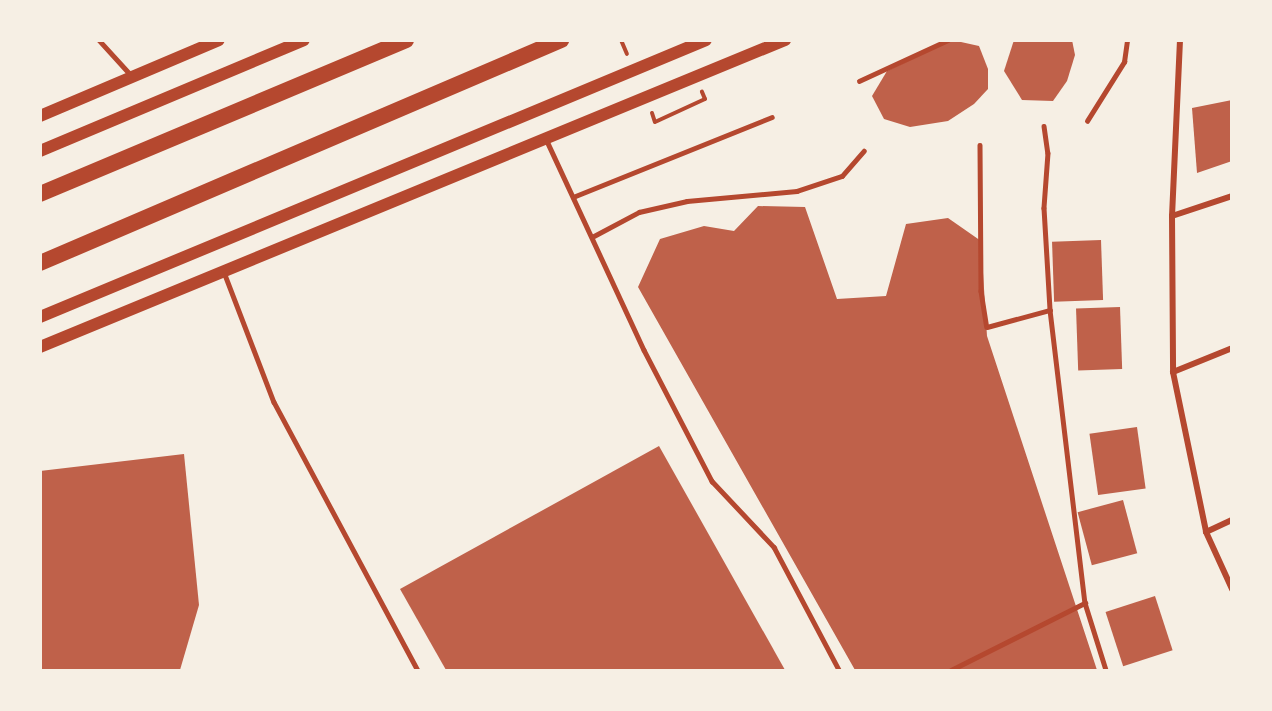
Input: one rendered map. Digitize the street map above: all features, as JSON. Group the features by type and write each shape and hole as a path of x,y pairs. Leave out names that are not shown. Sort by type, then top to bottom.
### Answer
{"highway":[{"path":"40,194 406,40"},
{"path":"40,263 561,40"}],"main road":[{"path":"40,116 219,40"},
{"path":"40,151 304,40"},
{"path":"40,317 706,40"},
{"path":"40,347 223,269 547,141 785,40"}],"street":[{"path":"1180,40 1172,216 1173,372 1206,532 1232,589"},
{"path":"1172,216 1232,196"},
{"path":"1173,372 1232,348"},
{"path":"1206,532 1232,519"}],"lane":[{"path":"99,40 133,77"},
{"path":"859,81 948,40"},
{"path":"1087,121 1124,62 1127,40"},
{"path":"573,197 772,117"},
{"path":"1044,126 1048,153 1044,208 1050,310 1085,603 1106,670"},
{"path":"547,141 644,350 712,481 774,547 839,670"},
{"path":"980,145 981,291 987,327 1050,310"},
{"path":"592,237 639,212 687,201 797,191 842,176 864,151"},
{"path":"223,269 274,402 418,670"},
{"path":"951,670 1085,603"}],"path":[{"path":"655,122 705,99 697,78"}],"building":[{"path":"952,40 979,46 988,69 988,89 974,104 948,121 910,127 884,119 872,96 887,71"},
{"path":"1014,40 1072,40 1075,55 1067,81 1053,101 1022,100 1004,71"},
{"path":"1232,100 1232,161 1197,173 1192,108"},
{"path":"758,206 805,207 837,299 886,296 906,224 948,218 981,241 987,336 1097,670 855,670 638,287 660,239 704,226 734,231"},
{"path":"1101,240 1103,300 1054,302 1052,242"},
{"path":"1120,307 1122,369 1078,370 1076,309"},
{"path":"1137,427 1146,488 1098,495 1089,434"},
{"path":"659,446 785,670 446,670 400,589"},
{"path":"184,454 199,605 180,670 40,670 40,471"},
{"path":"1123,500 1137,553 1092,565 1078,512"},
{"path":"1155,596 1173,650 1123,666 1106,612"}]}
